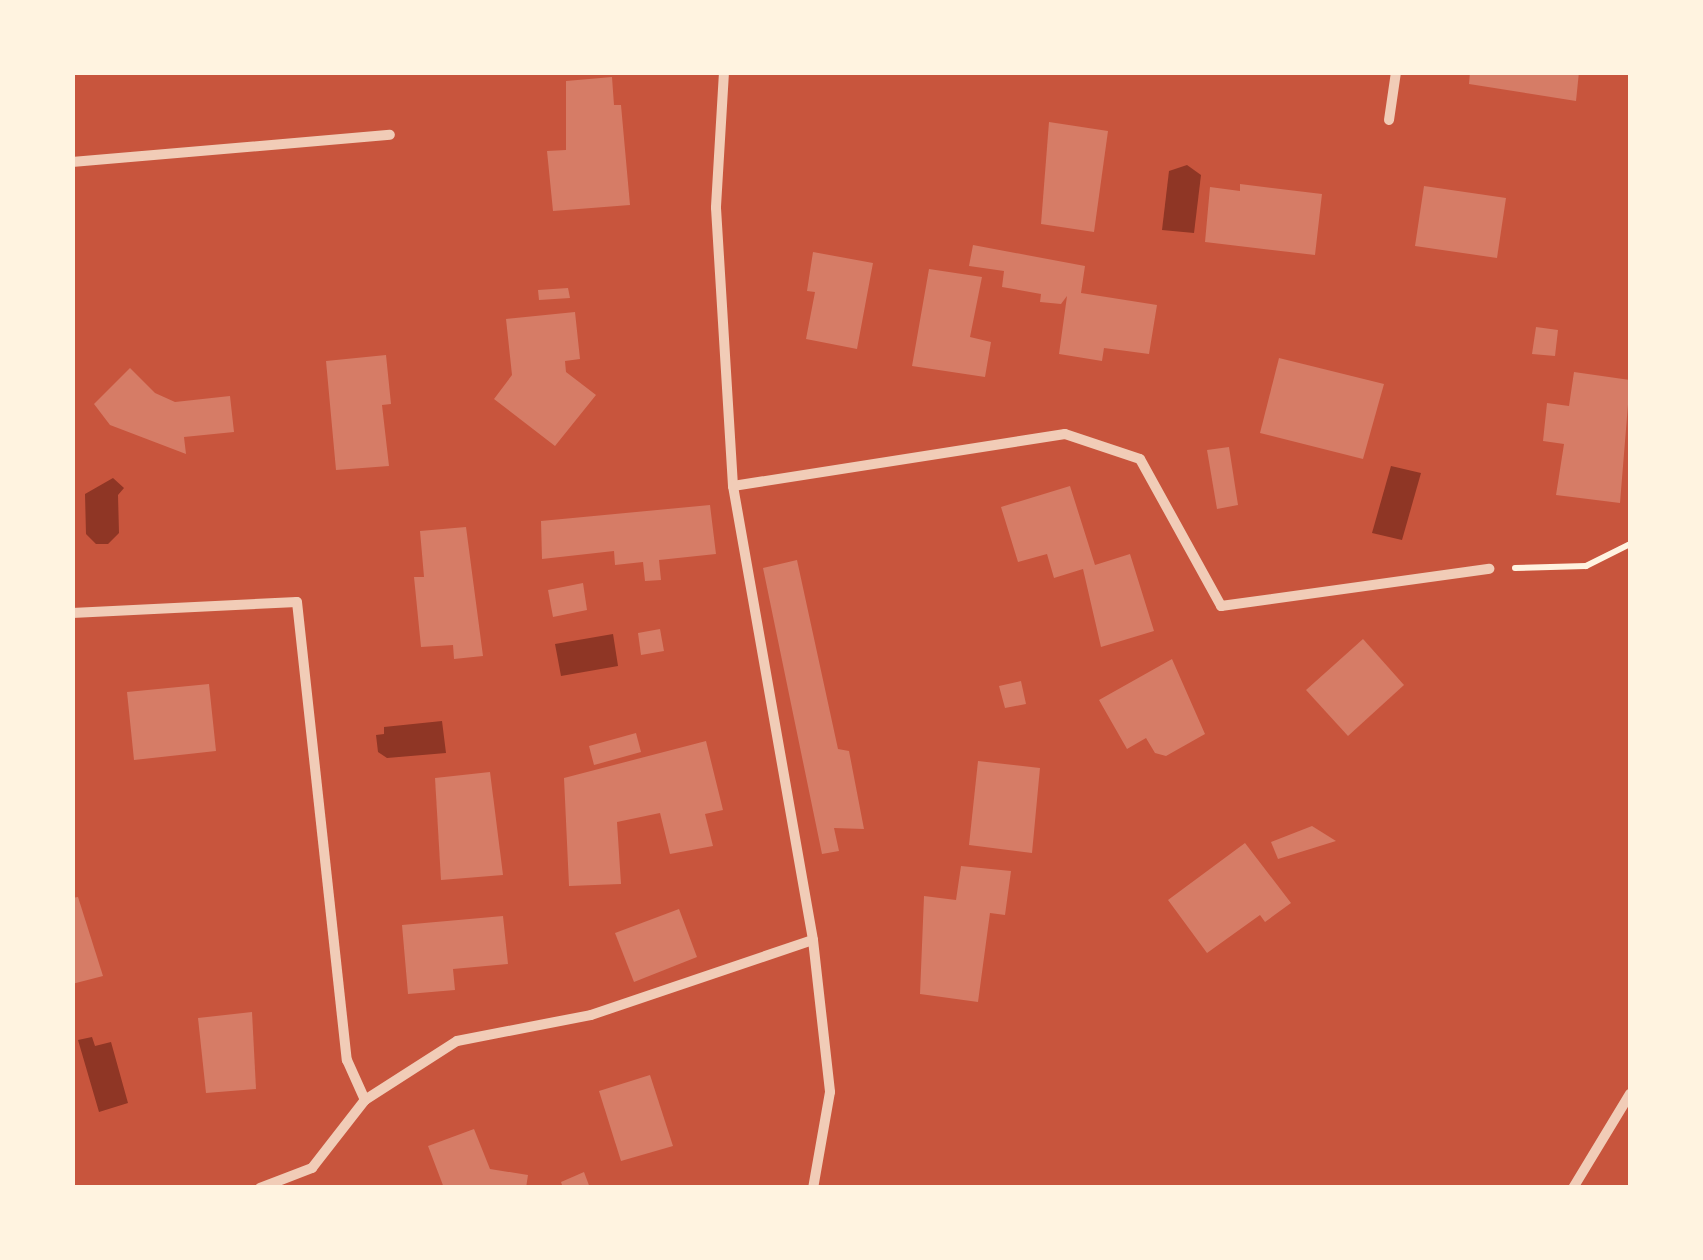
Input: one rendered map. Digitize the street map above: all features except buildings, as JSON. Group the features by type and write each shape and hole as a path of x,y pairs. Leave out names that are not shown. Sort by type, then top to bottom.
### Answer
{"street":[{"path":"724,72 716,208 732,486 813,940 830,1092 813,1188"},
{"path":"1389,120 1396,72"},
{"path":"72,162 390,134"},
{"path":"732,486 1064,434 1140,459 1221,606 1489,569"},
{"path":"72,612 296,602 348,1060 365,1100"},
{"path":"260,1188 312,1168 365,1100 458,1041 591,1015 813,940"},
{"path":"1573,1188 1630,1094"}],"path":[{"path":"1489,569 1586,566 1630,544"}],"shaded area":[{"path":"1187,165 1201,175 1194,233 1162,230 1169,171"},
{"path":"1391,466 1421,473 1402,540 1372,533"},
{"path":"113,478 124,488 118,495 119,533 108,544 96,544 86,534 85,494"},
{"path":"613,634 618,666 561,676 555,644"},
{"path":"442,721 446,753 387,758 378,752 376,735 384,734 384,727"},
{"path":"92,1037 95,1046 111,1042 128,1103 99,1112 78,1040"}]}
